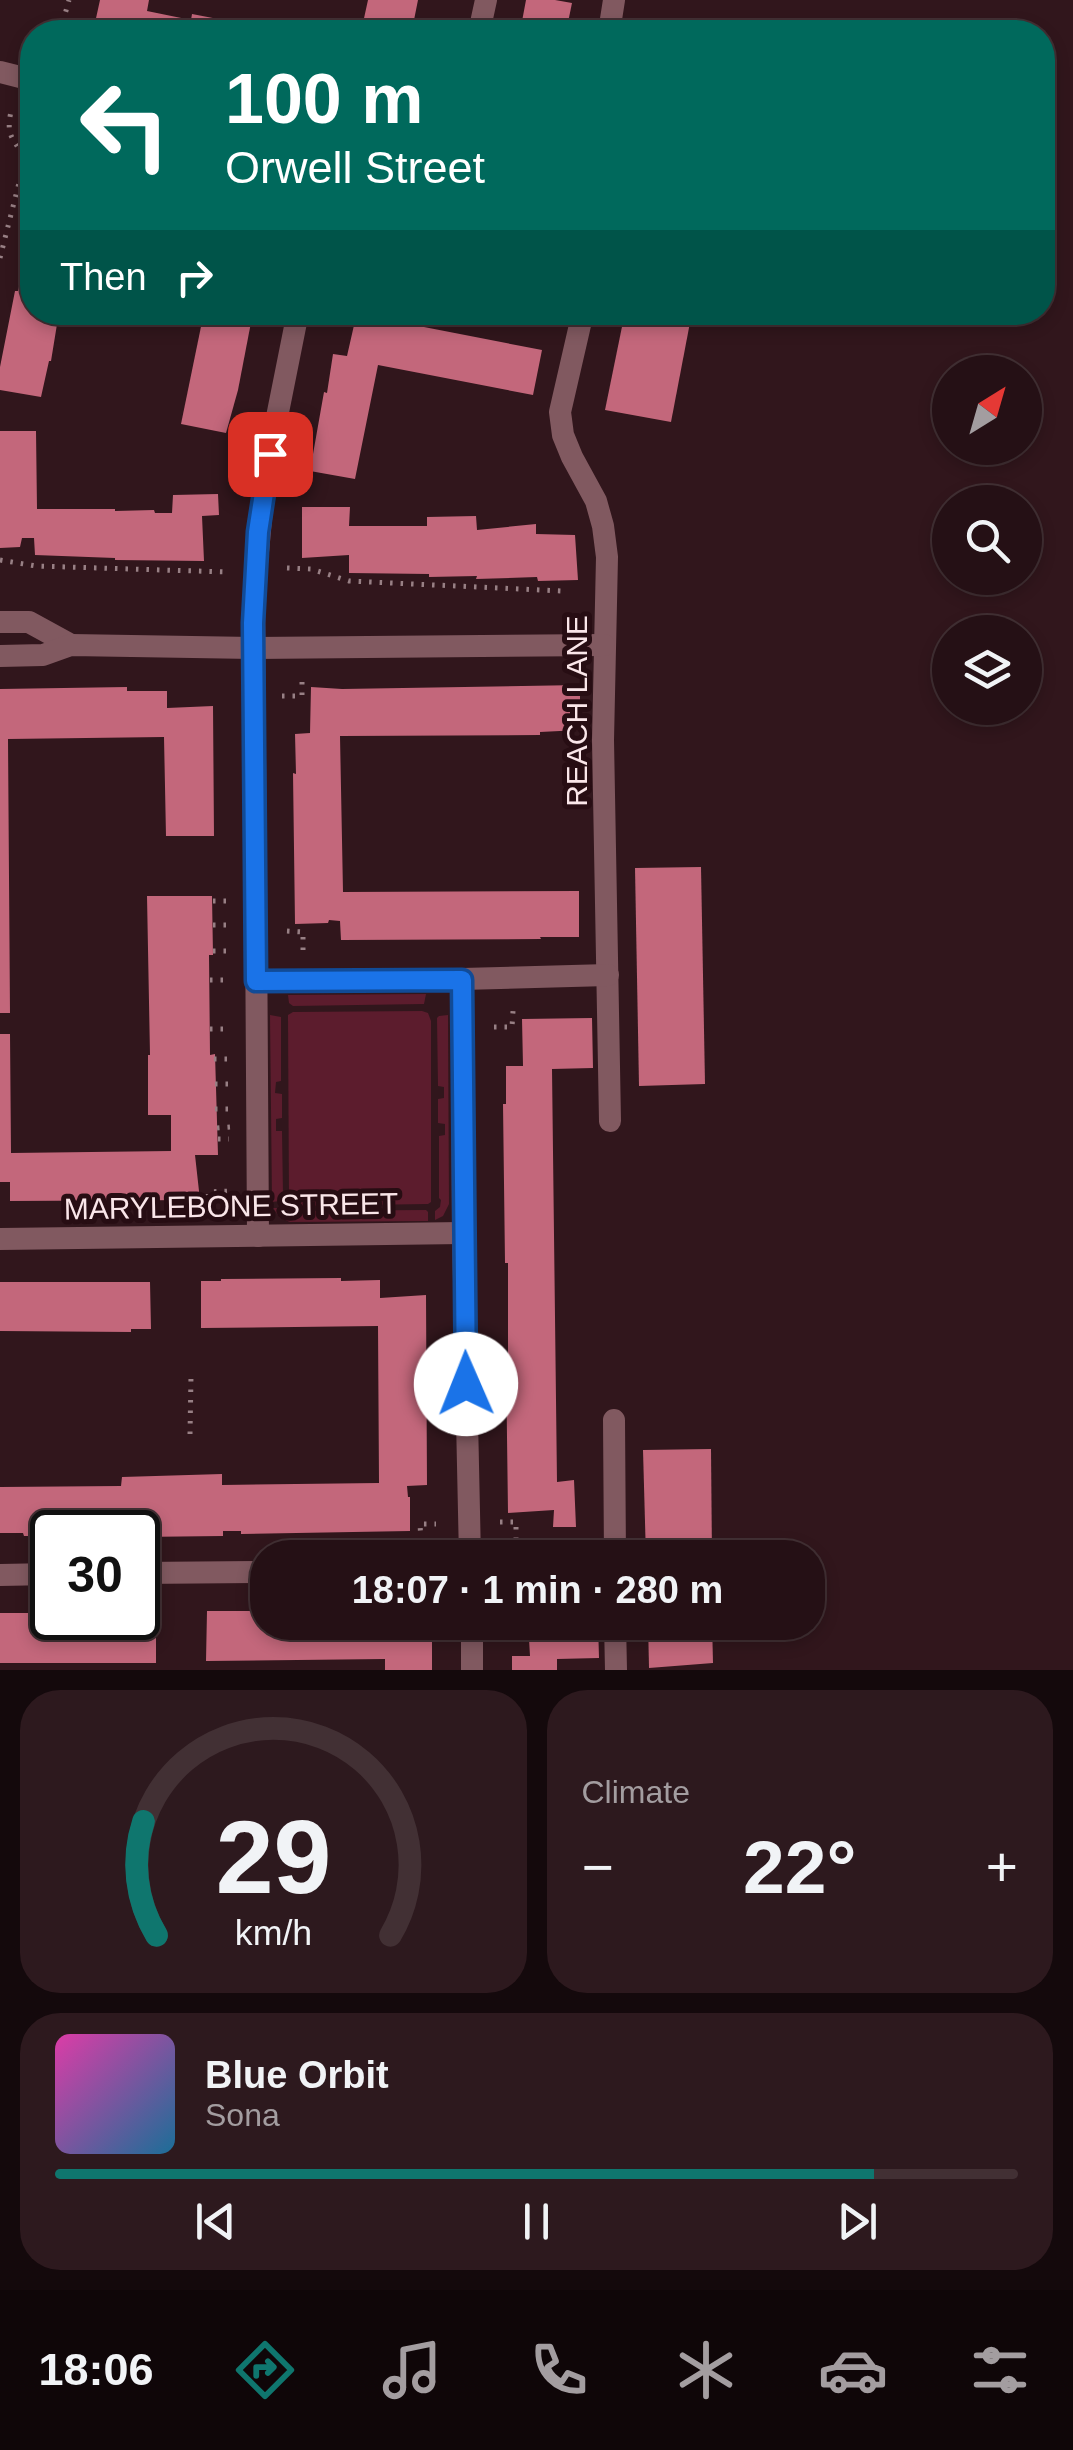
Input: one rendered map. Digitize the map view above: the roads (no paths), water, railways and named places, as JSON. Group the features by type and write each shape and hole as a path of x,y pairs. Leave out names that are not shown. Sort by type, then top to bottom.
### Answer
{"street":[{"path":"258,1236 253,648 256,564 265,477 295,325"},
{"name":"REACH LANE","path":"580,325 560,412 563,435 604,526 610,1121"},
{"path":"0,622 30,622 71,645"},
{"path":"0,656 44,655 71,645 604,645"},
{"path":"256,981 608,975"},
{"path":"462,980 470,1540"},
{"name":"MARYLEBONE STREET","path":"0,1239 463,1233"},
{"path":"614,1420 615,1540"},
{"path":"160,1574 250,1572"},
{"path":"0,1574 30,1574"},
{"path":"472,1640 472,1670"},
{"path":"616,1640 616,1670"}]}
